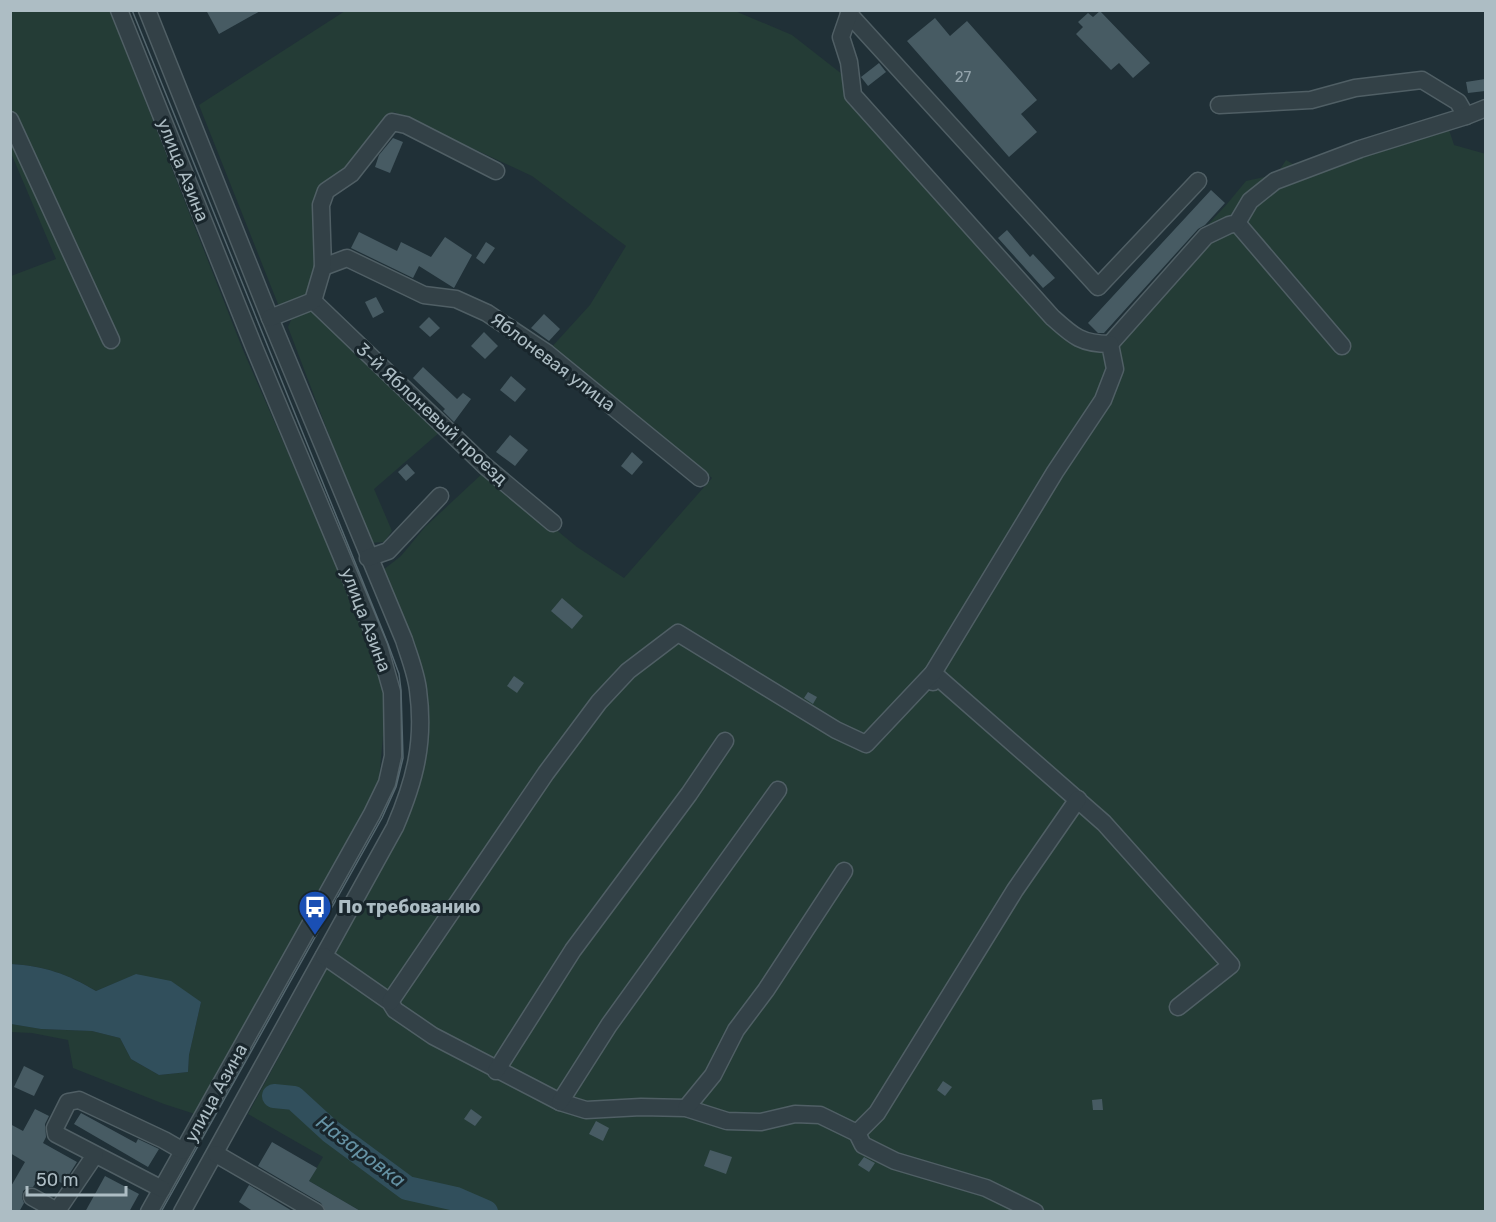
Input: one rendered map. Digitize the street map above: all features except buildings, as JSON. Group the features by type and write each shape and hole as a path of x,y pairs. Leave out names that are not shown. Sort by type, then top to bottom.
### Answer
{"street":[{"name":"улица Азина","path":"119,10 254,347 379,646 392,692 393,756 387,783 372,814 149,1212"},
{"name":"улица Азина","path":"147,10 270,318 404,640 418,688 420,725 418,760 411,790 395,827 182,1212"},
{"path":"1198,181 1098,287 850,12 841,37 849,62 853,95 1052,317 1077,339 1097,344 1110,344 1206,236 1237,223 1250,201 1275,181 1360,149 1485,108"},
{"path":"1220,105 1311,100 1354,88 1422,80 1458,102 1466,116"},
{"path":"10,120 111,340"},
{"path":"270,318 313,301 323,267 321,205 326,191 351,174 392,122 406,125 496,171"},
{"path":"1237,223 1342,346"},
{"name":"Яблоневая улица","path":"323,267 347,258 424,295 456,299 487,313 547,353 700,478"},
{"name":"3-й Яблоневый проезд","path":"313,301 485,466 553,523"},
{"path":"390,1002 546,772 599,702 628,671 678,633 836,730 866,744 933,678 1055,472 1103,400 1115,369 1110,344"},
{"path":"369,558 388,551 440,496"},
{"path":"933,678 1104,823 1231,965 1178,1007"},
{"path":"496,1071 573,950 689,794 725,741"},
{"path":"560,1102 609,1025 778,790"},
{"path":"857,1133 877,1113 1015,890 1078,799"},
{"path":"686,1108 713,1074 736,1030 766,990 844,871"},
{"path":"324,956 390,1002 395,1011 433,1036 496,1071 560,1102 586,1110 641,1107 686,1108 727,1121 761,1122 795,1114 820,1115 857,1133 863,1145 895,1161 986,1188 1035,1212"},
{"path":"162,1189 56,1134 56,1128 68,1102 79,1100 164,1140 183,1152"},
{"path":"216,1154 316,1212"},
{"path":"32,1197 55,1210 60,1209 95,1155"}],"green space":[{"path":"10,11 110,11 243,350 375,652 383,693 384,726 379,779 364,815 198,1115 73,1068 68,1040 32,1033 11,1032 11,1024 41,1029 92,1031 120,1038 131,1059 159,1075 188,1072 189,1055 201,1002 137,974 96,991 55,972 11,964 11,276 56,259 11,153"},
{"path":"345,11 735,11 792,35 856,85 1061,314 1083,335 1103,338 1246,181 1277,174 1286,160 1301,169 1343,146 1444,115 1454,145 1486,154 1485,1211 362,1212 309,1181 323,1157 248,1114 401,832 413,807 421,777 426,692 383,570 401,556 425,527 485,471 577,547 624,578 712,478 549,350 590,305 626,246 532,176 394,112 345,170 323,184 317,271 306,296 284,306 278,304 199,105"},
{"path":"303,309 315,312 441,431 374,489 392,531 384,542 370,543 288,327 293,316"}],"water":[{"path":"11,964 55,972 96,991 136,974 171,981 201,1002 189,1055 188,1072 159,1075 131,1059 120,1038 92,1031 41,1029 11,1024"}],"waterway":[{"name":"Назаровка","path":"274,1096 294,1098 330,1131 407,1188 456,1199 486,1212"}],"tram line":[{"path":"132,10 399,674 403,758 396,787 382,818 161,1212"}],"place":[{"name":"По требованию","path":"315,936"}]}
